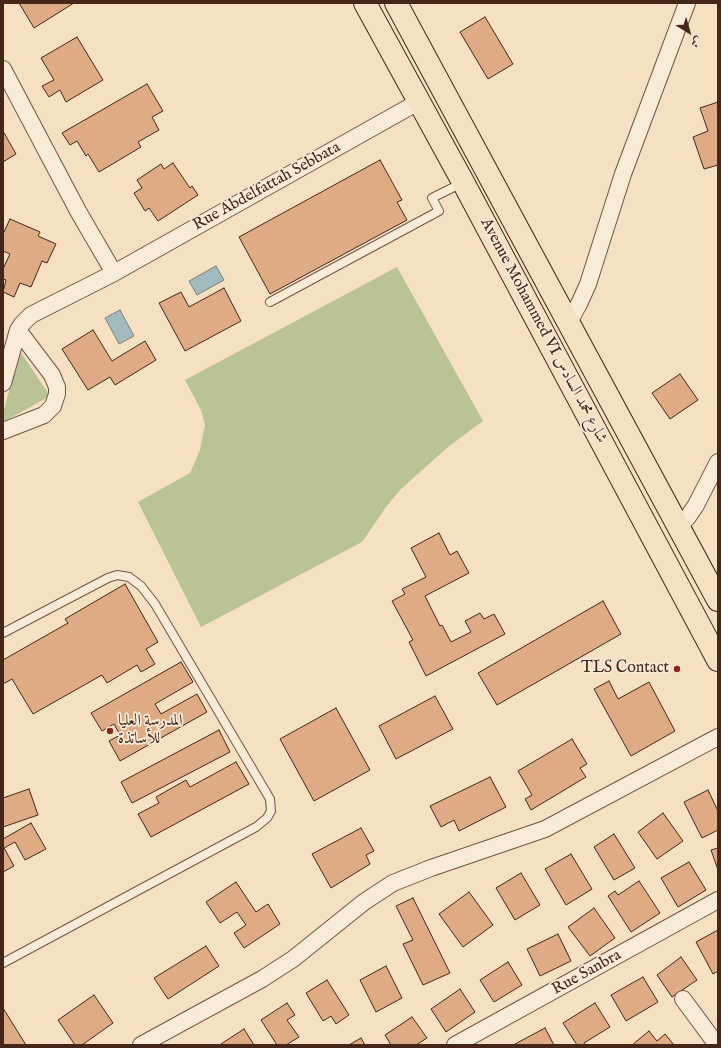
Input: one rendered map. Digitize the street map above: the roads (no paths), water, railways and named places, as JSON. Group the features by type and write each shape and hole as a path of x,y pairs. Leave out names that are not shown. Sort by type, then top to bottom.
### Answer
{"main road":[{"name":"Avenue Mohammed VI شارع محمد السادس","path":"365,3 420,101 718,660"},
{"name":"Avenue Mohammed VI شارع محمد السادس","path":"396,3 718,600"}],"street":[{"path":"568,322 579,304 588,284 623,174 687,3"},
{"path":"3,69 78,211 114,273"},
{"name":"Rue Abdelfattah Sebbata","path":"3,383 18,330 31,315 114,273 420,101"},
{"path":"3,431 44,415 53,406 57,394 57,387 52,375 18,330"},
{"path":"679,526 688,517 696,505 718,462"},
{"path":"141,1045 262,979 286,963 364,902 393,884 438,866 545,829 718,737"},
{"name":"Rue Sanbra","path":"455,1045 718,900"},
{"path":"683,999 717,1045"}],"lane":[{"path":"270,302 439,211 432,198 463,182"},
{"path":"3,633 108,578 118,575 129,577 141,586 155,604 270,799 271,811 267,818 256,827 3,963"}],"water":[{"path":"216,266 224,280 197,295 189,281"},
{"path":"120,310 134,336 119,344 105,318"}],"place":[{"name":"TLS Contact","path":"677,669"},
{"name":"المدرسة العليا للأساتذة","path":"110,731"}]}
